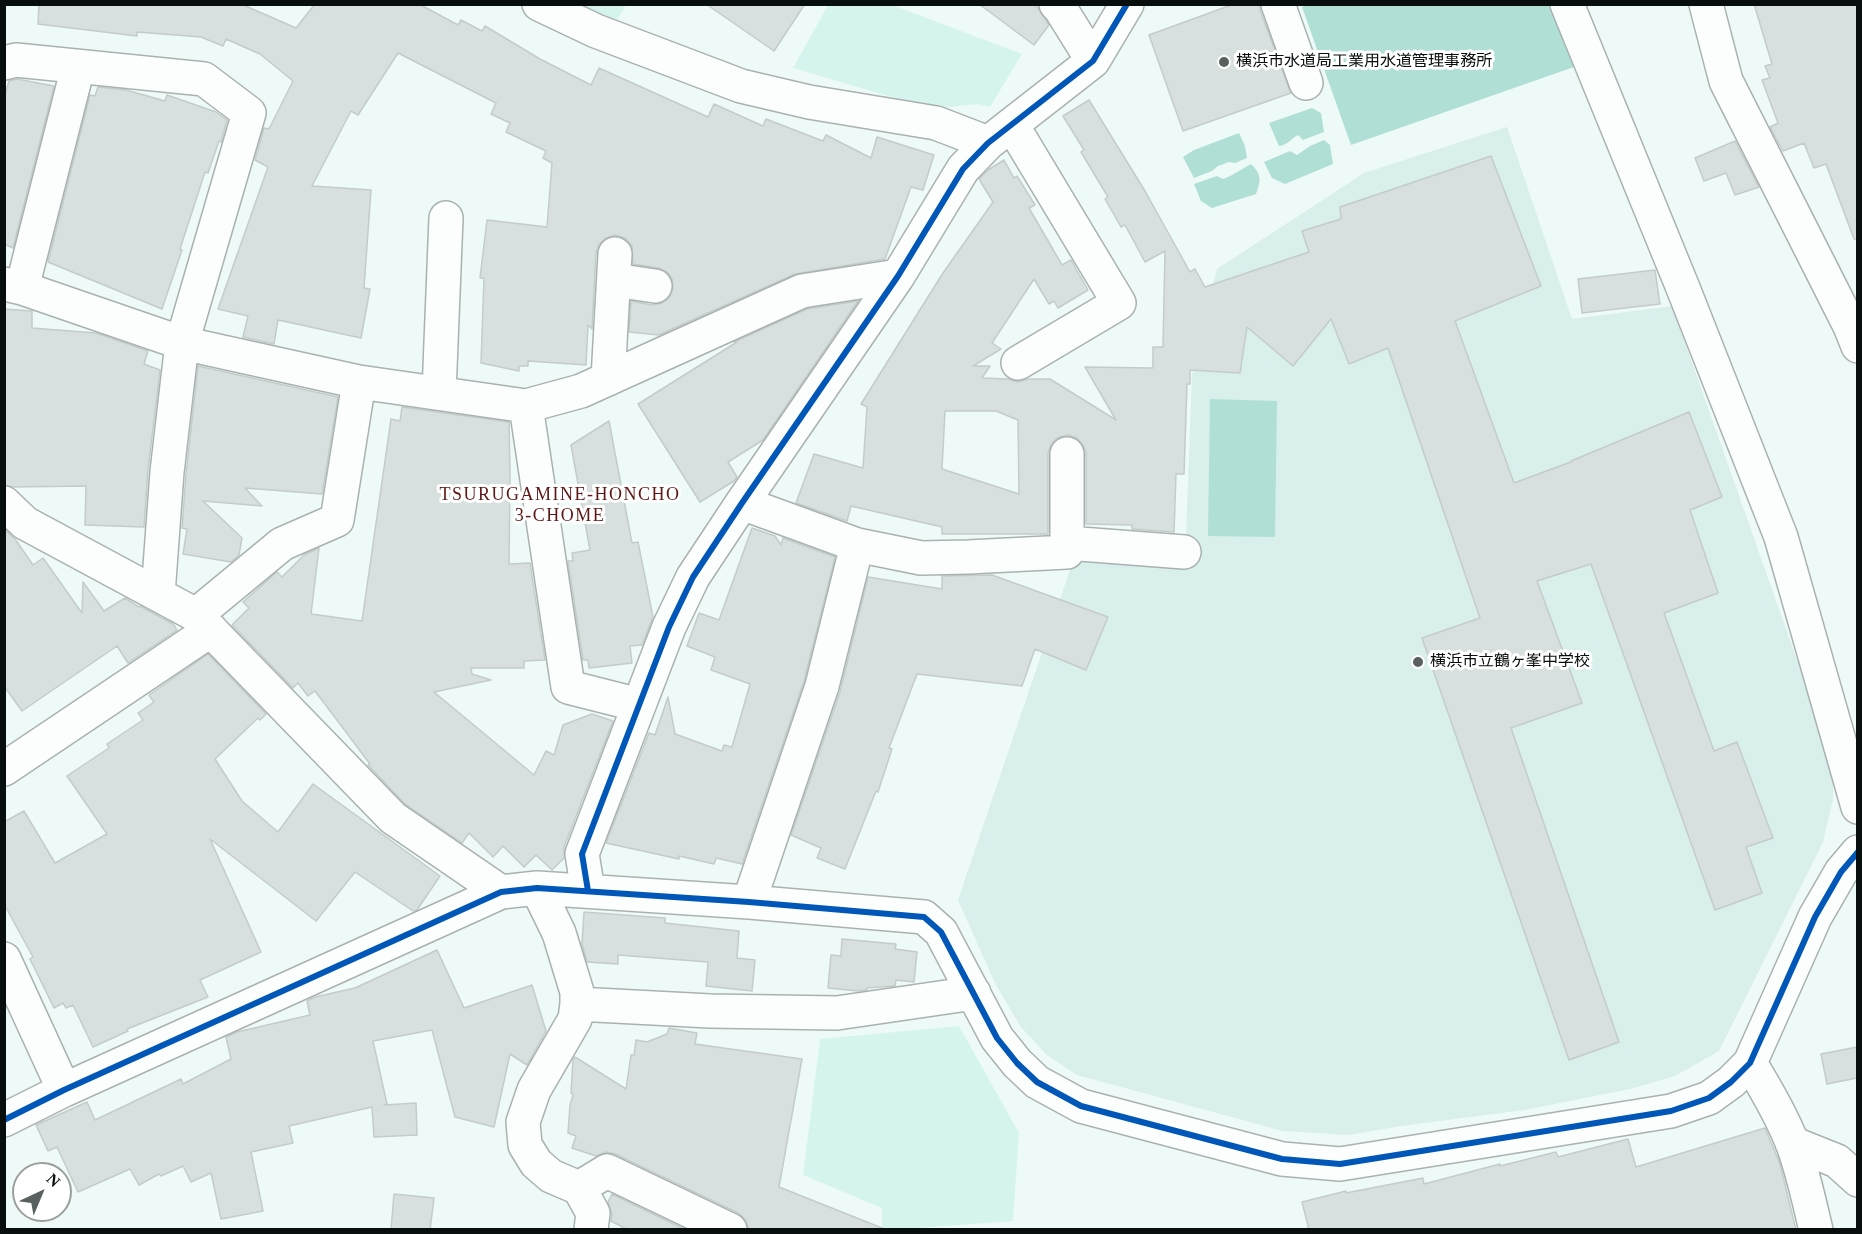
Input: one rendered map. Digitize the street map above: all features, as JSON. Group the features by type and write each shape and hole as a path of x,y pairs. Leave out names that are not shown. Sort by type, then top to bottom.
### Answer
{"street":[{"path":"539,4 596,31 741,86 809,102 1000,134 1119,303 1018,363"},
{"path":"1056,4 1093,60"},
{"path":"588,891 582,855 669,627 693,577 898,276 963,169 1000,134 1093,60 1127,4"},
{"path":"1278,4 1306,82"},
{"path":"1567,4 1683,288 1781,537 1857,807"},
{"path":"1706,4 1726,81 1855,331"},
{"path":"4,63 16,60 204,79 249,113 182,343 167,472 158,594"},
{"path":"78,67 13,286 182,343 359,382 526,406 581,391 802,291 898,276"},
{"path":"439,393 447,218"},
{"path":"608,379 614,267 655,286"},
{"path":"4,769 204,622 282,544 337,520 359,382"},
{"path":"526,406 568,687 639,705"},
{"path":"742,503 857,545 921,558 1067,552 1067,454"},
{"path":"4,502 25,523 158,594 204,622 393,818 501,892"},
{"path":"1067,543 1185,552"},
{"path":"749,902 822,686 857,545"},
{"path":"4,1120 64,1090 501,892 537,888 749,902 924,917 941,933 997,1038 1017,1063 1037,1082 1081,1106 1282,1159 1340,1164 1671,1111 1709,1098 1731,1082 1750,1063 1815,917 1841,873 1857,852"},
{"path":"537,888 559,933 577,992 577,1004 574,1019 534,1090 523,1122 525,1145 536,1163 551,1176 579,1188 593,1213 591,1230"},
{"path":"4,959 64,1090"},
{"path":"577,1004 710,1011 837,1013 974,993"},
{"path":"1750,1063 1771,1096 1792,1143 1816,1230"},
{"path":"1792,1143 1837,1161 1857,1180"},
{"path":"579,1188 607,1171 730,1230"}],"shaded area":[{"path":"1309,4 1551,5 1574,67 1351,145 1302,7"},
{"path":"578,5 626,5 617,20"},
{"path":"828,5 892,5 1022,54 990,107 977,104 932,109 793,68"},
{"path":"1312,108 1321,113 1324,132 1303,140 1298,135 1279,146 1269,123"},
{"name":"横浜市立鶴ヶ峯中学校","path":"1507,127 1572,319 1672,306 1833,762 1833,799 1823,842 1719,1051 1675,1076 1630,1089 1524,1110 1348,1135 1283,1131 1077,1075 1047,1055 1020,1026 995,983 958,900 1074,558 1185,562 1192,375 1217,269 1364,173"},
{"path":"1239,133 1247,158 1218,166 1194,178 1183,157 1194,150"},
{"path":"1324,140 1330,145 1333,164 1285,184 1272,178 1264,162 1290,151 1297,155"},
{"path":"1251,164 1260,178 1256,194 1212,208 1201,201 1194,184 1217,176 1223,179"},
{"path":"1210,399 1277,401 1275,537 1208,536"},
{"path":"959,1026 1019,1133 1013,1221 882,1229 882,1208 803,1175 820,1039"}],"building":[{"path":"39,4 241,4 296,28 315,4 419,4 458,25 461,20 482,31 485,26 540,59 591,85 599,68 708,117 714,104 763,126 766,119 823,141 826,135 871,158 877,137 934,155 923,190 911,187 885,259 795,274 659,335 629,332 631,301 652,305 662,303 669,298 673,289 672,279 667,272 658,268 633,264 632,246 625,238 615,235 606,238 599,244 596,253 592,329 588,325 586,365 528,361 528,366 519,366 519,371 481,363 484,278 480,278 487,220 547,227 552,163 543,158 546,151 506,132 510,123 491,114 496,103 398,53 358,115 351,111 312,186 371,190 364,288 370,289 361,338 278,320 274,344 243,337 248,316 218,309 268,167 255,160 264,128 269,129 293,81 260,54 226,39 223,46 201,37 137,32 137,36 38,24"},
{"path":"706,4 805,4 774,51"},
{"path":"979,4 1033,4 1049,25 1034,45"},
{"name":"横浜市水道局工業用水道管理事務所","path":"1234,4 1260,4 1260,10 1291,93 1183,131 1149,35"},
{"path":"1754,4 1857,4 1857,239 1854,239 1826,164 1814,168 1804,143 1783,151 1770,127 1778,123 1762,80 1770,78 1765,66 1772,64"},
{"path":"17,79 54,86 13,248 4,244 4,98 9,81"},
{"path":"98,87 126,90 165,101 167,95 216,112 227,120 208,173 205,172 162,309 48,262 90,95 95,96"},
{"path":"1089,100 1145,191 1190,272 1195,269 1205,287 1309,252 1302,231 1341,219 1340,207 1491,156 1541,286 1455,321 1514,483 1571,462 1689,412 1722,497 1690,510 1718,593 1664,613 1714,751 1737,742 1773,838 1746,847 1762,893 1715,910 1591,564 1537,581 1582,703 1511,728 1619,1042 1569,1060 1422,638 1480,618 1388,348 1349,364 1331,319 1293,366 1247,327 1240,373 1190,370 1190,384 1187,384 1184,474 1176,474 1174,532 1132,529 1132,525 1086,524 1086,453 1077,438 1068,435 1057,438 1048,453 1048,534 942,534 942,527 851,506 847,521 796,503 814,454 863,468 867,407 861,404 943,273 993,202 979,179 1004,160 1014,178 1017,176 1035,205 1029,208 1062,265 1071,260 1088,290 1058,308 1054,301 1049,304 1034,279 992,343 1001,349 973,366 990,366 982,378 1008,379 1018,382 1028,379 1050,379 1116,420 1085,367 1153,368 1153,347 1163,347 1165,251 1145,262 1125,225 1121,227 1105,199 1108,197 1081,152 1084,150 1063,116","holes":["945,411 996,411 1018,420 1019,494 942,469"]},
{"path":"1735,141 1759,187 1735,195 1726,173 1704,181 1695,158"},
{"path":"1655,270 1660,304 1582,313 1578,279"},
{"path":"858,301 763,440 728,462 737,477 734,481 700,502 638,404 737,342 734,342 807,309"},
{"path":"4,309 32,311 32,328 96,333 148,351 144,364 160,370 144,527 85,525 86,486 13,487 4,485"},
{"path":"198,366 338,397 322,494 245,488 262,506 203,501 242,538 239,555 231,562 183,554 187,529 182,528 186,474"},
{"path":"402,407 509,422 509,564 530,563 545,660 524,661 524,668 471,668 472,674 491,680 434,692 534,775 546,751 554,755 563,725 592,714 613,721 564,847 564,858 552,870 536,855 524,867 503,846 493,857 469,833 462,843 405,804 368,765 370,764 315,691 308,696 298,683 293,688 232,625 249,608 243,602 253,593 277,572 282,577 304,555 319,548 311,614 362,621 391,419 400,421"},
{"path":"609,421 632,543 638,542 653,617 642,645 630,646 632,663 589,668 588,660 583,660 568,561 573,561 572,553 590,550 571,445"},
{"path":"752,528 775,536 781,545 783,538 835,557 804,681 742,864 716,858 714,864 679,856 679,859 606,843 649,733 655,735 668,697 675,734 722,751 724,745 732,747 750,684 711,670 715,657 687,646 699,613 719,620"},
{"path":"4,529 15,539 33,565 43,558 82,613 83,582 104,611 125,598 173,624 177,630 128,663 117,646 22,711 4,686"},
{"path":"992,575 1108,617 1086,670 1035,649 1022,686 917,674 889,748 892,749 878,792 876,791 845,869 817,858 821,848 791,835 840,692 868,577 942,589 942,576"},
{"path":"208,654 266,714 260,720 258,718 215,759 242,801 278,832 313,784 440,876 417,910 413,911 355,872 316,921 210,839 261,952 200,980 208,997 127,1029 128,1031 93,1047 73,1005 66,1008 63,1003 54,1008 30,959 33,957 4,904 4,822 24,811 55,863 107,834 67,776 109,748 107,744 143,720 138,713 154,702 149,695"},
{"path":"584,912 665,918 665,923 739,931 737,958 755,960 752,991 706,986 708,962 618,955 618,964 587,962 582,944"},
{"path":"842,939 896,944 895,949 917,952 914,982 896,980 895,986 858,991 828,988 831,955 841,956"},
{"path":"437,950 464,1008 532,985 546,1031 527,1065 510,1054 494,1127 455,1117 432,1030 373,1041 387,1104 384,1105 416,1103 417,1135 374,1137 372,1107 289,1126 293,1143 251,1152 263,1211 221,1219 211,1173 191,1182 183,1166 161,1176 159,1174 139,1185 130,1169 78,1192 72,1179 72,1162 64,1162 57,1147 48,1151 36,1125 87,1102 95,1120 181,1079 183,1084 231,1059 226,1037 237,1032 310,1015 307,1001 355,988"},
{"path":"669,1028 697,1033 695,1044 802,1059 779,1187 882,1228 882,1230 749,1230 746,1220 738,1213 615,1154 606,1152 596,1156 572,1148 576,1136 568,1133 575,1057 626,1089 631,1055 634,1055 636,1040 647,1042 667,1034"},
{"path":"1857,1047 1857,1078 1827,1084 1821,1054"},
{"path":"1765,1128 1780,1164 1796,1230 1309,1230 1302,1202 1346,1191 1346,1193 1423,1178 1424,1184 1500,1164 1500,1166 1556,1152 1558,1157 1628,1139 1636,1167"},
{"path":"394,1194 434,1198 430,1230 391,1230"},
{"path":"612,1194 686,1230 628,1230 611,1221 612,1214 608,1202"}],"cycle path":[{"path":"588,891 582,854 669,627 693,577 898,276 963,169 988,143 1093,61 1127,4"},
{"path":"4,1120 64,1090 501,892 537,888 749,902 924,917 941,932 997,1038 1017,1063 1037,1082 1081,1106 1282,1159 1340,1164 1671,1111 1709,1098 1731,1082 1750,1063 1815,917 1841,872 1858,852"}],"place":[{"name":"横浜市水道局工業用水道管理事務所","path":"1224,62"},
{"name":"横浜市立鶴ヶ峯中学校","path":"1418,662"}],"district":[{"name":"TSURUGAMINE-HONCHO 3-CHOME","path":"560,505"}]}
